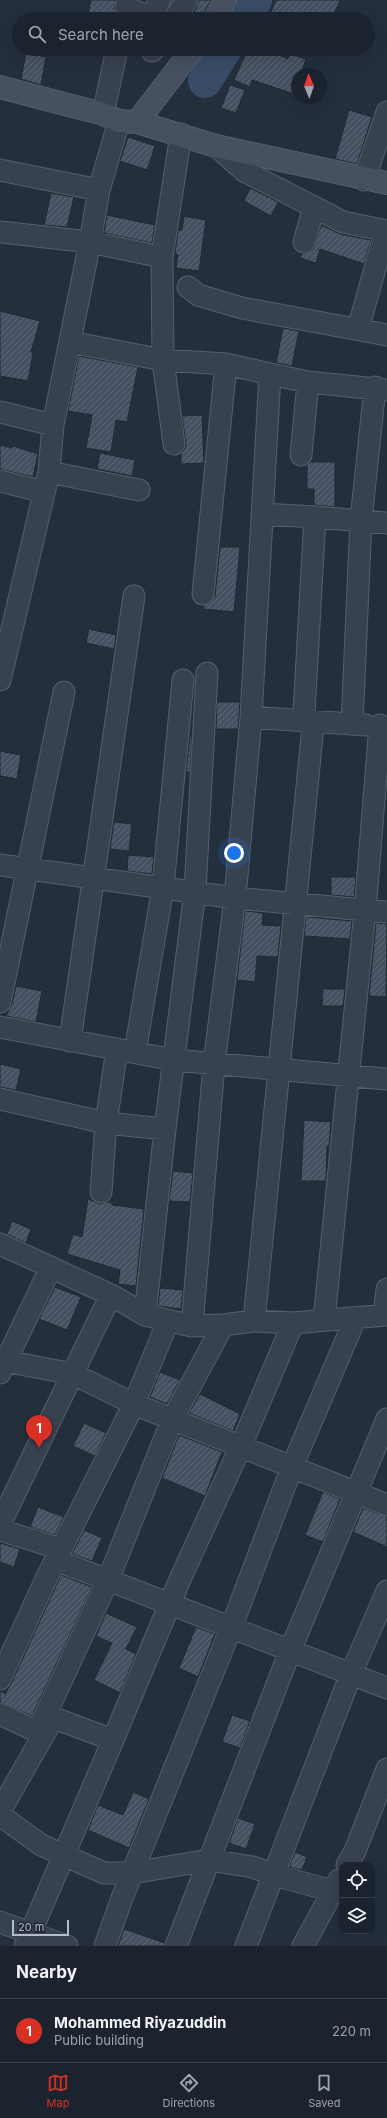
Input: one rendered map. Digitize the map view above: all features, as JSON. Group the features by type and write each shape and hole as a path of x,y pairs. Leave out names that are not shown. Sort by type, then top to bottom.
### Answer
{"main road":[{"path":"218,12 224,0"},
{"path":"120,119 186,56"},
{"path":"0,87 181,134 216,146 364,180 387,183"}],"street":[{"path":"154,12 160,0"},
{"path":"179,12 187,0"},
{"path":"0,680 46,482 53,425 99,190 120,119 117,56"},
{"path":"364,180 387,112"},
{"path":"174,444 163,360 162,257 181,134"},
{"path":"216,146 244,171 343,222 385,235 358,329"},
{"path":"0,170 99,190"},
{"path":"304,242 314,207"},
{"path":"0,232 90,242 162,257"},
{"path":"188,287 198,295 242,308 387,335"},
{"path":"70,342 163,360 226,364 308,382 381,388 361,520 352,724"},
{"path":"203,594 226,364"},
{"path":"192,1326 214,1064 235,898 251,717 270,374"},
{"path":"301,455 308,382"},
{"path":"0,412 53,425"},
{"path":"0,481 46,482 139,490"},
{"path":"263,514 387,522"},
{"path":"254,1321 313,726 304,713 315,517"},
{"path":"70,1041 95,878 134,596"},
{"path":"145,1315 165,1129 195,891 208,672"},
{"path":"101,1192 106,1123 126,1051 163,887 183,680"},
{"path":"0,1002 29,869 64,692"},
{"path":"251,717 384,725 347,1075 324,1320"},
{"path":"0,865 195,891 235,898 296,902 364,911 387,912"},
{"path":"0,1028 174,1060 387,1078"},
{"path":"0,1099 106,1123 165,1129"},
{"path":"1,1246 113,1296 145,1315 192,1326 223,1325 254,1321 293,1323 386,1315 387,1289"},
{"path":"50,1267 2,1365 73,1374 134,1404 172,1420 387,1505"},
{"path":"0,1524 104,1308 113,1296"},
{"path":"105,1946 132,1873 231,1628 292,1467 355,1318"},
{"path":"0,1679 58,1555 134,1404 168,1321"},
{"path":"27,1940 170,1604 241,1446 293,1323"},
{"path":"38,1732 108,1580 172,1420 223,1325"},
{"path":"176,1946 290,1650 387,1419"},
{"path":"0,1530 58,1555 108,1580 387,1688"},
{"path":"246,1946 352,1674 387,1591"},
{"path":"0,1714 38,1732"},
{"path":"38,1732 54,1718"},
{"path":"54,1718 113,1740"},
{"path":"0,1811 54,1718"},
{"path":"349,1862 355,1850 387,1769"},
{"path":"0,1815 41,1845 80,1864 104,1873 132,1873 187,1862 209,1860 253,1867 274,1875 337,1882 303,1946"},
{"path":"0,1922 27,1940 67,1946"}],"building":[{"path":"91,0 117,0 114,8 116,12 88,12"},
{"path":"199,0 211,0 205,12 194,12"},
{"path":"276,0 340,0 335,12 271,12"},
{"path":"25,56 46,57 41,85 21,79"},
{"path":"245,56 281,56 288,59 289,56 296,56 306,59 303,68 291,68 291,93 252,80 250,87 234,80"},
{"path":"230,85 245,90 236,113 221,108"},
{"path":"349,110 372,117 357,164 335,159"},
{"path":"128,137 155,146 147,170 120,161"},
{"path":"250,188 278,202 271,216 244,201"},
{"path":"51,193 74,197 67,227 44,225"},
{"path":"107,215 155,225 152,243 104,233"},
{"path":"184,216 206,220 199,271 176,268 178,255 175,254 178,230 182,230"},
{"path":"321,225 340,234 371,240 364,264 320,249 316,263 300,258 302,254 313,250"},
{"path":"0,311 40,321 31,352 33,353 28,381 0,376"},
{"path":"283,328 299,331 292,366 276,363"},
{"path":"79,356 138,367 127,422 116,420 111,452 86,448 92,415 68,411"},
{"path":"202,415 204,463 181,464 181,454 185,449 186,443 182,416"},
{"path":"0,445 12,448 13,446 38,454 33,477 0,469"},
{"path":"100,453 135,460 132,476 97,469"},
{"path":"311,462 335,462 335,507 314,505 314,489 307,489 307,465"},
{"path":"220,547 240,547 234,612 203,609 204,606 212,601 215,596"},
{"path":"89,629 116,635 114,649 86,643"},
{"path":"217,702 240,702 238,729 216,729"},
{"path":"190,736 192,736 190,772 186,772"},
{"path":"0,751 21,755 17,779 0,776"},
{"path":"114,822 132,824 129,851 110,849"},
{"path":"128,855 154,857 152,874 127,871"},
{"path":"331,877 356,877 354,897 331,895"},
{"path":"245,911 263,913 262,925 281,926 278,957 257,956 255,982 237,980"},
{"path":"306,917 352,921 350,939 304,936"},
{"path":"376,923 387,924 386,997 369,996"},
{"path":"16,986 42,991 36,1022 6,1016 12,1004"},
{"path":"323,989 345,989 343,1006 322,1006"},
{"path":"0,1064 21,1069 16,1090 0,1087"},
{"path":"304,1120 331,1122 329,1146 327,1146 326,1181 301,1181"},
{"path":"173,1171 193,1173 190,1202 169,1201"},
{"path":"88,1199 100,1204 107,1202 112,1203 112,1205 144,1209 136,1286 118,1284 120,1270 67,1254 73,1234 82,1237"},
{"path":"12,1221 31,1229 26,1243 7,1234"},
{"path":"55,1287 81,1297 67,1330 39,1319"},
{"path":"160,1288 183,1290 181,1309 158,1306"},
{"path":"160,1372 180,1380 167,1404 150,1397"},
{"path":"200,1394 240,1414 233,1431 189,1413"},
{"path":"84,1423 106,1433 95,1456 73,1446"},
{"path":"179,1435 222,1452 205,1496 162,1478"},
{"path":"323,1492 340,1499 323,1542 305,1535"},
{"path":"38,1507 64,1517 55,1535 30,1527"},
{"path":"363,1508 387,1517 387,1547 353,1532"},
{"path":"84,1530 102,1538 92,1561 72,1554"},
{"path":"0,1543 20,1549 14,1567 0,1562"},
{"path":"61,1575 92,1587 32,1716 0,1702 0,1691 5,1694 11,1684"},
{"path":"106,1613 137,1627 126,1649 136,1654 120,1693 94,1680 112,1643 96,1636"},
{"path":"196,1627 215,1634 198,1677 179,1668"},
{"path":"232,1715 250,1721 240,1748 222,1742"},
{"path":"133,1792 149,1799 129,1848 88,1830 98,1805 123,1815"},
{"path":"238,1818 255,1824 246,1849 229,1843"},
{"path":"295,1852 307,1857 302,1870 289,1867"},
{"path":"124,1929 165,1943 164,1946 118,1946"}],"waterway":[{"path":"247,12 255,0"},
{"path":"205,81 221,56"}],"place":[{"name":"Mohammed Riyazuddin","path":"39,1448"}]}
